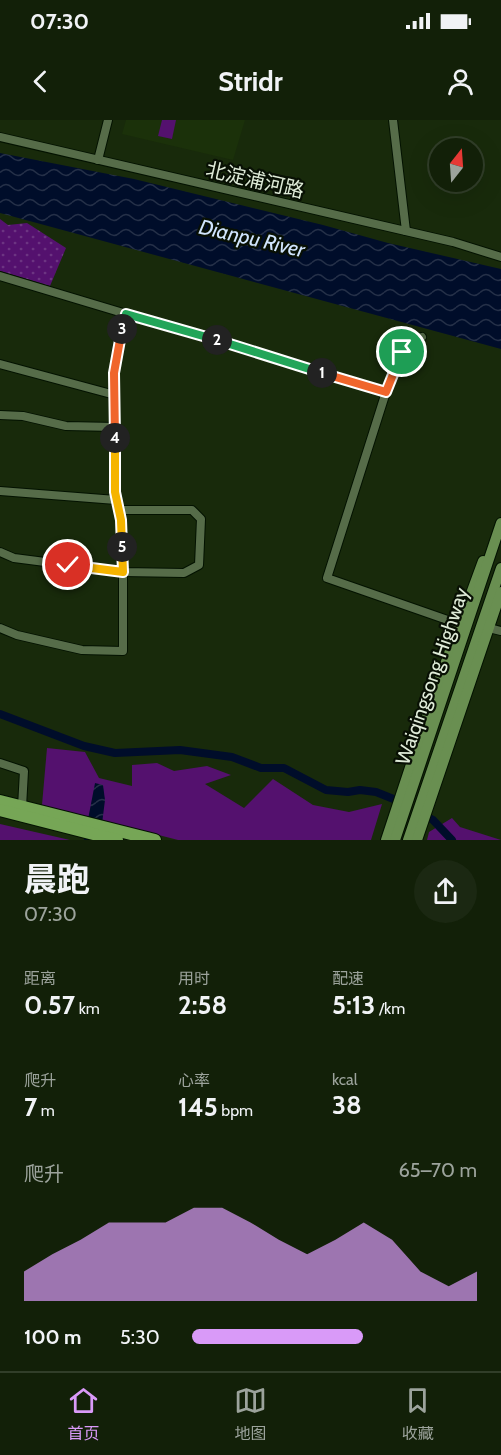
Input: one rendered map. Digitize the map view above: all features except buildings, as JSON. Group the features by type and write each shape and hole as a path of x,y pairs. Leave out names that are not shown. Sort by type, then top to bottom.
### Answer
{"highway":[{"path":"0,801 80,826"},
{"path":"0,810 104,832 155,840"},
{"path":"104,832 117,840"}],"main road":[{"path":"389,837 404,784 459,624 479,570 500,526"},
{"name":"Waiqingsong Highway","path":"408,840 438,729 500,526"},
{"name":"Waiqingsong Highway","path":"389,837 438,729 501,568"},
{"path":"418,835 489,628 497,616 501,592"}],"street":[{"path":"98,160 108,120"},
{"path":"393,120 406,231"},
{"name":"北淀浦河路","path":"0,137 453,242 501,257"},
{"path":"0,276 386,392"},
{"path":"0,628 17,635 82,650 123,651 123,572 121,520 116,500 115,395 116,358 126,314"},
{"path":"422,336 402,352 386,392 327,578 459,624"},
{"path":"0,364 115,395"},
{"path":"0,415 23,416 66,426 115,427"},
{"path":"0,491 116,500"},
{"path":"0,552 14,558 123,572 184,573 200,566 201,519 192,510 118,510"},
{"path":"489,628 501,631"},
{"path":"0,763 24,771 22,807"}],"shaded area":[{"path":"126,120 245,120 233,160 122,134"},
{"path":"162,120 176,120 172,139 158,136"},
{"path":"0,219 8,225 27,223 66,248 50,286 0,271"},
{"path":"47,748 85,752 99,778 132,786 132,765 157,763 174,771 207,766 231,775 205,784 244,808 273,779 313,805 349,812 382,804 371,840 178,840 42,805"},
{"path":"452,818 460,827 501,840 427,840 429,832"},
{"path":"0,824 70,840 0,840"}],"water":[{"name":"Dianpu River","path":"0,153 134,179 501,269 501,349 0,213"},
{"path":"95,783 103,785 105,800 100,840 84,840"}],"waterway":[{"path":"0,714 84,746 115,753 180,750 232,757 261,768 284,768 326,790 376,792 401,802"},
{"path":"422,814 433,820 452,840"}],"route":[{"path":"68,565 123,572 121,520 115,492 114,373 118,344 126,314 386,392 402,352"}]}
